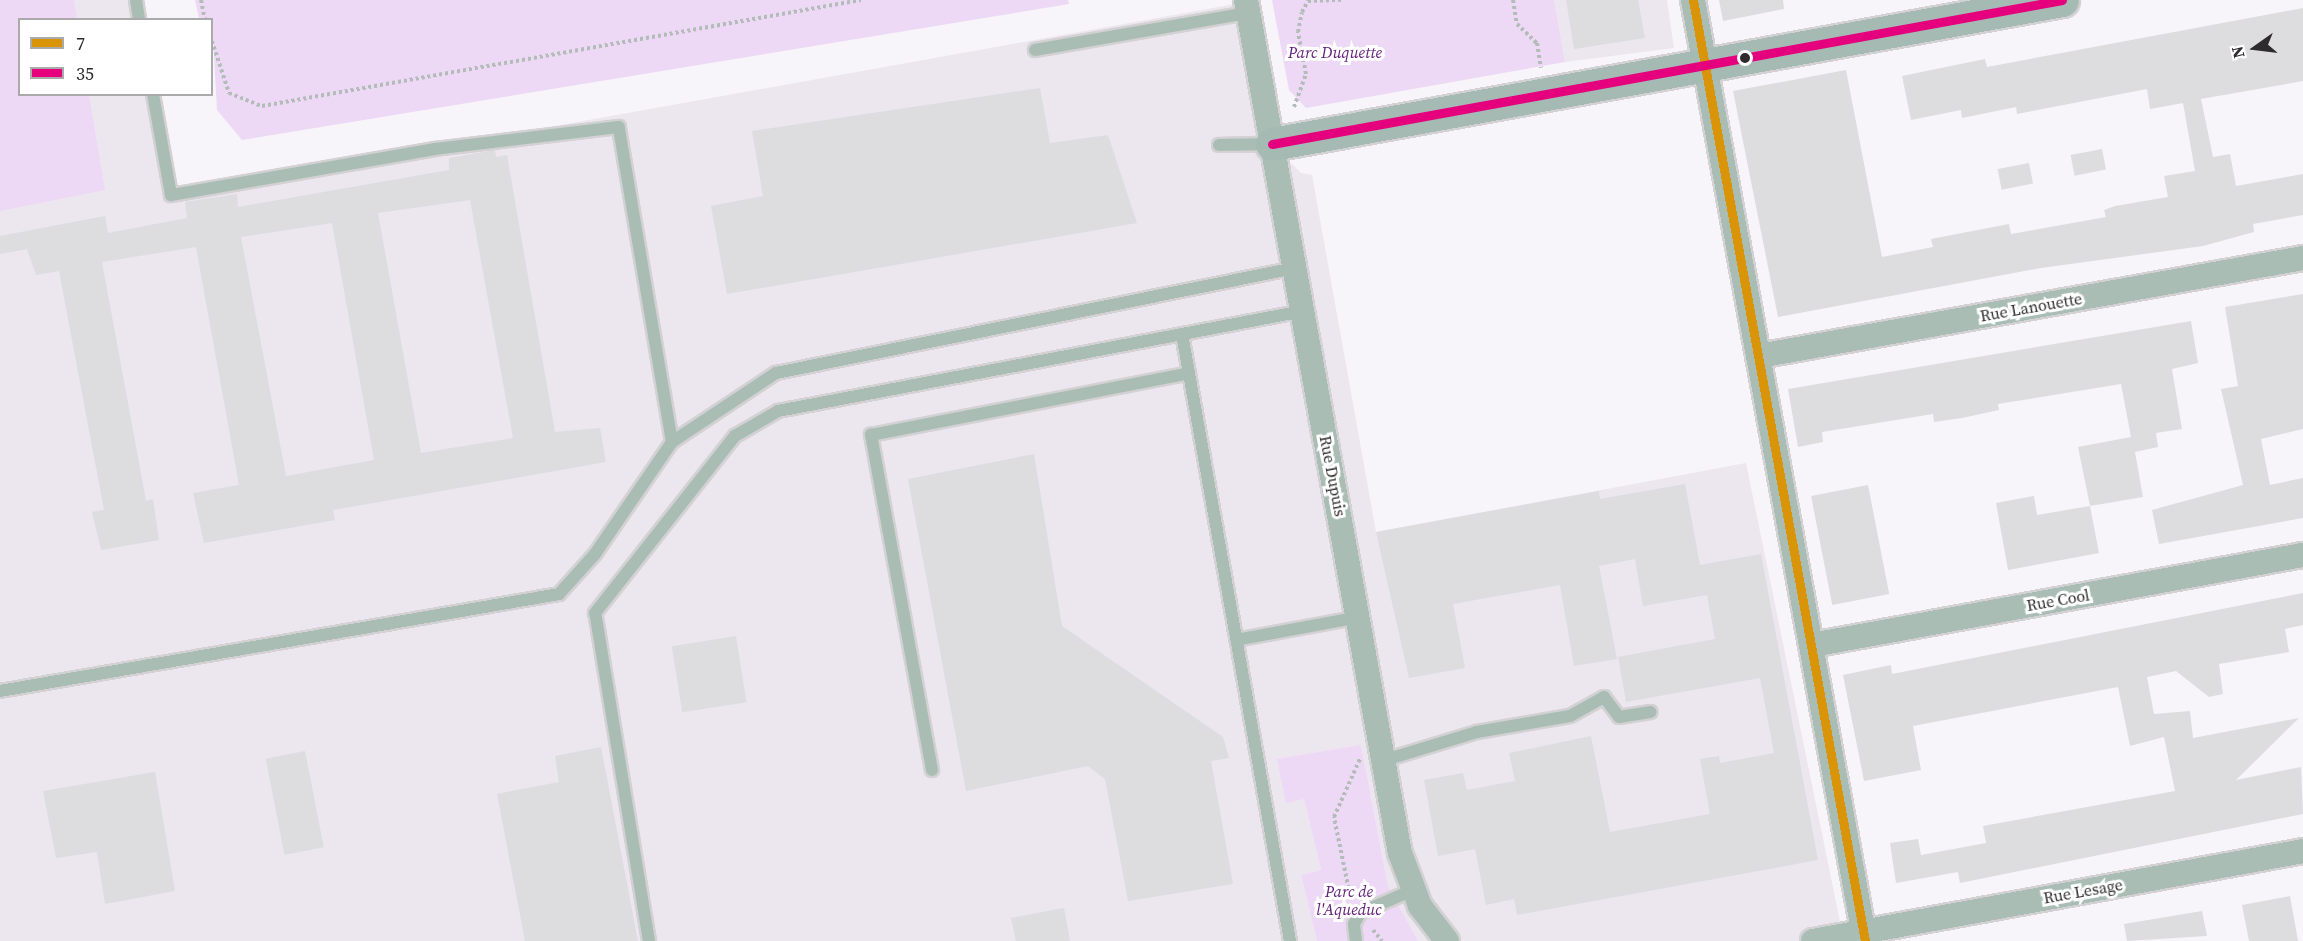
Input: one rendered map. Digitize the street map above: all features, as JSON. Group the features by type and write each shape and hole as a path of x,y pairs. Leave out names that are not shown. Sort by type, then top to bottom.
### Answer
{"street":[{"path":"1692,0 1864,936 1813,941"},
{"path":"1272,144 2062,0"},
{"name":"Rue Dupuis","path":"1247,6 1360,617 1401,855 1413,890 1448,941"},
{"name":"Rue Lanouette","path":"1759,356 2303,258"},
{"name":"Rue Cool","path":"1812,645 2303,555"},
{"name":"Rue Lesage","path":"1864,936 2303,851"}],"lane":[{"path":"136,0 139,18"},
{"path":"1035,50 1247,6"},
{"path":"153,96 171,195 435,149 620,127 672,442"},
{"path":"1219,145 1272,144"},
{"path":"0,692 559,594 595,554 672,442 776,373 1295,268"},
{"path":"649,941 595,613 722,449 752,422 778,411 1303,311"},
{"path":"1182,334 1240,639 1290,941"},
{"path":"932,770 871,435 1189,373"},
{"path":"1240,639 1360,617"},
{"path":"1385,760 1477,732 1570,716 1604,697 1619,717 1651,712"},
{"path":"1356,941 1354,924 1360,913 1413,890"}],"path":[{"path":"201,0 205,18"},
{"path":"213,44 229,93 262,106 861,0"},
{"path":"1294,107 1305,89 1298,32 1308,1 1341,0"},
{"path":"1513,0 1517,24 1537,42 1542,69"},
{"path":"1380,728 1334,817 1346,886 1360,913 1382,941"}],"shaded area":[{"path":"0,0 139,0 143,18 18,18 18,96 155,96 171,195 1235,4 1272,144 1301,173 1312,175 1376,532 1746,463 1844,941 1418,941 1388,886 1361,745 1304,799 1321,870 1301,875 1317,941 0,941"},
{"path":"1554,0 1667,0 1674,48 1565,62"}],"green space":[{"path":"0,0 74,0 77,18 18,18 18,96 89,96 105,190 0,211"},
{"path":"195,0 1068,0 1069,4 242,140 217,110 213,18 199,18"},
{"name":"Parc Duquette","path":"1272,0 1554,0 1565,62 1306,108 1289,90"},
{"name":"Parc de l'Aqueduc","path":"1361,745 1388,886 1418,941 1317,941 1301,875 1321,870 1304,799 1286,803 1277,759"}],"building":[{"path":"1566,0 1638,0 1645,38 1574,49"},
{"path":"1719,0 1783,0 1784,9 1723,21"},
{"path":"2303,8 2303,81 2201,99 2213,157 2230,154 2236,186 2303,174 2303,215 2253,224 2254,232 2203,246 2041,268 1778,317 1733,91 1846,70 1882,257 1933,247 1931,239 2009,224 2011,234 2106,217 2104,210 2115,206 2168,197 2164,176 2195,171 2183,103 2150,109 2147,89 2017,114 2016,107 1962,118 1961,110 1911,120 1902,76 1985,59 1987,67"},
{"path":"1040,88 1050,143 1108,135 1137,223 727,294 711,206 763,196 752,131"},
{"path":"2102,149 2106,170 2075,176 2071,155"},
{"path":"495,150 496,157 507,155 555,432 600,428 606,462 333,510 335,520 204,543 193,493 239,485 196,247 102,262 146,501 153,499 159,540 101,550 92,512 104,510 59,271 36,275 27,249 0,254 0,236 105,216 108,233 187,218 185,202 237,194 238,207 449,170 449,158","holes":["470,200 513,438 421,453 378,213","332,223 374,460 286,476 241,237"]},
{"path":"2029,163 2033,184 2002,190 1998,169"},
{"path":"2303,294 2303,429 2261,439 2270,485 2303,478 2303,518 2159,544 2152,510 2243,485 2221,389 2238,386 2225,307"},
{"path":"2191,321 2198,363 2172,369 2182,429 2156,433 2158,447 2135,452 2143,497 2090,506 2078,447 2131,437 2121,384 1998,404 1999,410 1962,418 1934,422 1933,414 1822,432 1823,442 1798,447 1788,389"},
{"path":"1034,454 1062,626 1223,737 1229,758 1211,761 1233,884 1128,901 1105,779 1088,766 966,791 908,479"},
{"path":"1685,484 1700,565 1761,554 1818,860 1517,915 1514,899 1486,905 1475,849 1438,856 1424,780 1463,773 1467,790 1515,781 1509,753 1591,736 1610,832 1710,814 1700,759 1719,756 1720,763 1774,753 1760,678 1626,702 1618,657 1715,639 1707,595 1643,606 1635,559 1599,566 1617,659 1574,666 1560,585 1453,604 1465,668 1409,678 1376,532 1599,491 1600,499"},
{"path":"1868,485 1889,594 1832,605 1811,496"},
{"path":"2034,496 2037,515 2090,506 2099,553 2008,570 1996,503"},
{"path":"2303,593 2303,625 2285,629 2289,652 2219,664 2223,694 2209,697 2176,671 2147,677 2154,714 2190,711 2193,738 2299,718 2236,780 2301,767 2303,814 1960,883 1958,872 1896,883 1890,843 1918,839 1921,855 1986,843 1983,826 2175,791 2164,737 2130,746 2118,687 1913,726 1921,770 1864,781 1843,675 1891,665 1892,674"},
{"path":"736,636 746,702 682,712 672,646"},
{"path":"601,747 638,941 525,941 497,794 559,782 555,756"},
{"path":"305,751 324,847 284,855 266,759"},
{"path":"155,772 175,891 105,904 97,852 56,858 43,791"},
{"path":"2290,896 2298,941 2249,941 2242,905"},
{"path":"1064,908 1070,941 1016,941 1011,918"},
{"path":"2202,911 2207,936 2127,941 2124,924"}],"transit line":[{"name":"7","path":"1693,0 1865,941"},
{"name":"35","path":"1272,144 2062,0"}]}
